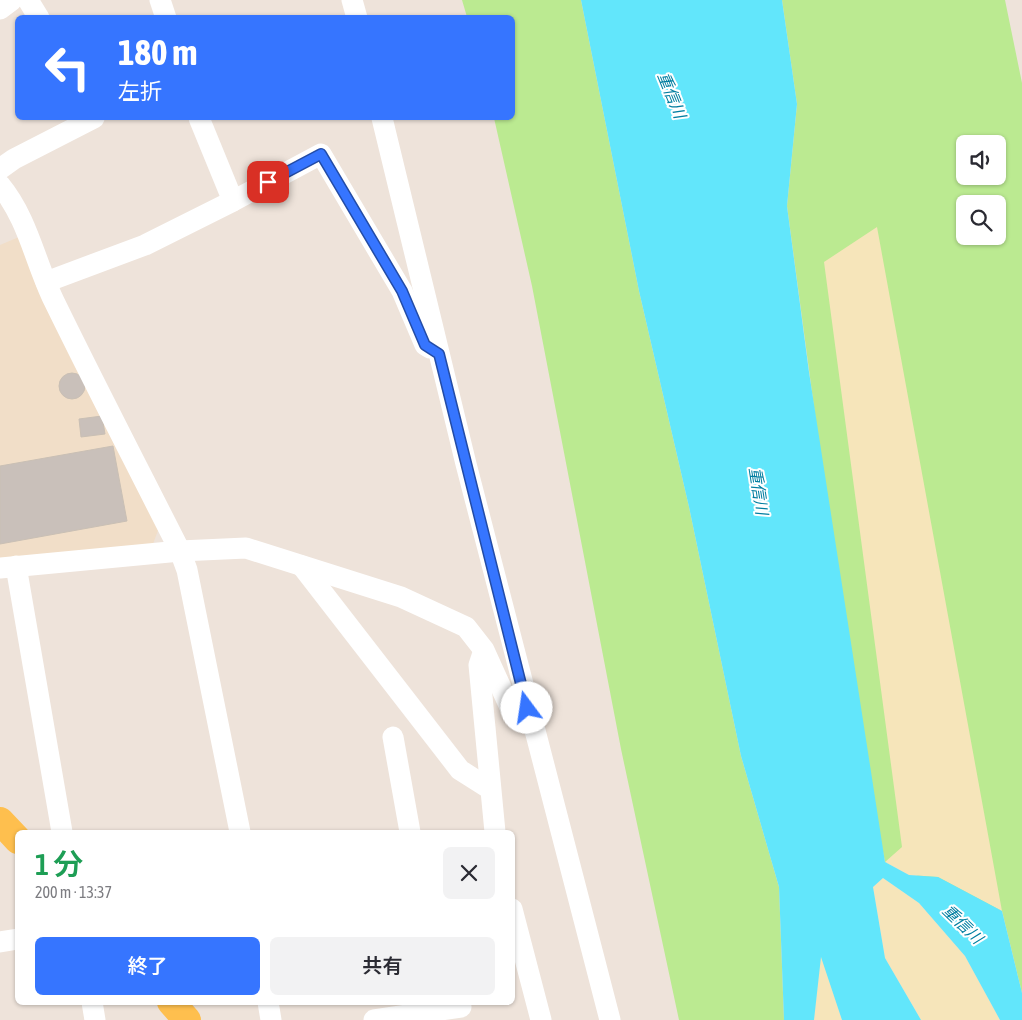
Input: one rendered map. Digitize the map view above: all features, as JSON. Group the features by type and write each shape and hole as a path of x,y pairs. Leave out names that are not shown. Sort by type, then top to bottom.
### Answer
{"main road":[{"path":"0,821 15,837"},
{"path":"174,1005 187,1020"}],"street":[{"path":"0,9 12,0"},
{"path":"28,0 37,15"},
{"path":"160,0 165,15"},
{"path":"352,0 356,15"},
{"path":"0,169 90,120"},
{"path":"200,120 233,201"},
{"path":"382,120 532,726 610,1020"},
{"path":"46,282 145,245 321,154 397,282 425,345 439,354"},
{"path":"0,185 12,199 25,226 52,298 180,551 187,570 240,830"},
{"path":"62,830 8,567 180,551 246,548 402,596 466,627 484,650 513,714 532,726"},
{"path":"302,566 460,770 490,789"},
{"path":"484,650 479,664 495,830"},
{"path":"394,737 410,830"},
{"path":"515,920 541,1020"},
{"path":"0,942 15,940"},
{"path":"93,1005 96,1020"},
{"path":"268,1005 271,1020"},
{"path":"374,1020 446,1010"}],"shaded area":[{"path":"19,237 160,525 153,544 0,560 0,245"}],"green space":[{"path":"462,0 581,0 639,291 689,507 741,756 779,887 784,1020 679,1020 621,749 532,286 494,120 515,120 515,15 466,15"},
{"path":"782,0 1005,0 1022,83 1022,993 1002,911 885,862 854,705 787,206 797,104"}],"sand":[{"path":"877,227 1002,911 938,877 909,875 885,862 902,847 824,262"},
{"path":"883,878 919,903 965,956 1000,1020 921,1020 885,958 873,887"},
{"path":"821,955 842,1020 814,1020"}],"water":[{"name":"重信川","path":"581,0 782,0 797,104 787,206 809,372 885,862 909,875 938,877 1002,911 1022,993 1022,1020 1000,1020 965,956 919,903 883,878 873,887 885,958 921,1020 842,1020 821,957 814,1020 784,1020 779,887 741,756 689,507 639,291"}],"building":[{"path":"72,373 81,377 85,386 81,395 72,399 63,395 59,386 63,377"},
{"path":"102,416 105,434 81,437 79,419"},
{"path":"113,446 127,521 0,544 0,466"}],"route":[{"path":"268,182 321,154 388,265 402,291 425,345 439,354 527,708"}]}
